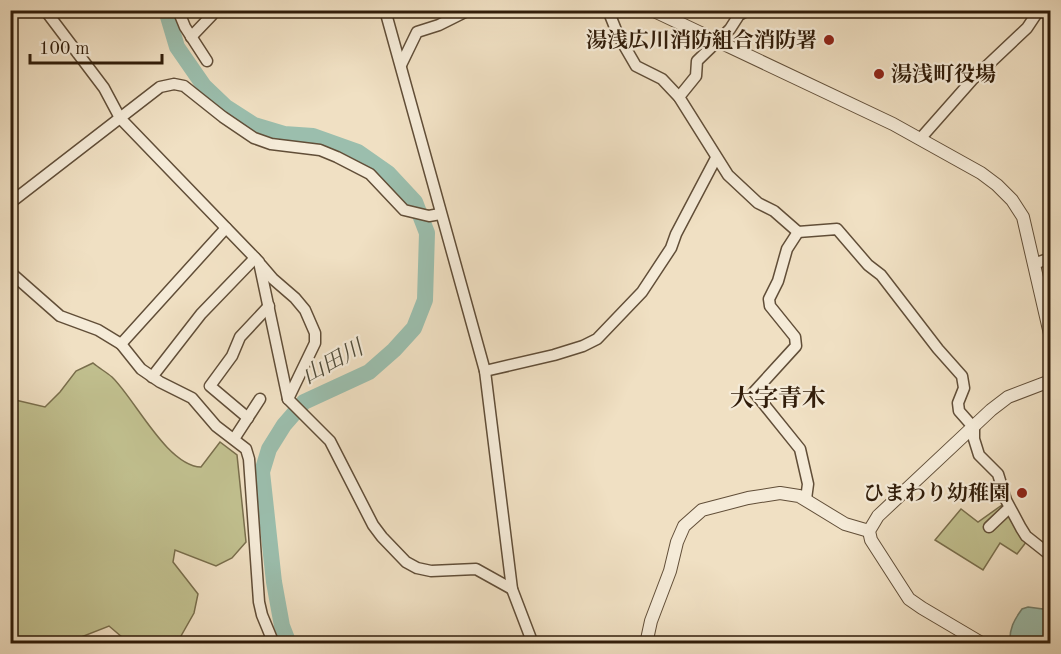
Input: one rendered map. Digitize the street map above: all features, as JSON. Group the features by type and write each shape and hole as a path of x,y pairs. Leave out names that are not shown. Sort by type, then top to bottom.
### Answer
{"street":[{"path":"45,10 104,88 120,118 273,279 301,304 315,333 315,343 289,400"},
{"path":"178,10 207,61"},
{"path":"191,36 212,15 213,10"},
{"path":"385,10 485,371 512,589 533,644"},
{"path":"608,10 618,35 636,66 662,79 679,97 728,175 758,203 774,211 798,232 837,229 868,265 881,275 938,350 962,376 964,388 958,403 959,411 974,428 974,439 979,455 998,474 1009,508 1026,536 1050,555"},
{"path":"652,10 837,96 981,173 1006,192 1023,218 1050,334"},
{"path":"920,140 973,79 1028,28 1039,10"},
{"path":"401,65 417,32 439,25 465,12"},
{"path":"679,97 696,76 697,61 730,28 742,12"},
{"path":"10,203 160,87 174,84 184,86 254,138 271,144 320,150 370,174 404,210 429,216 440,214"},
{"path":"485,371 554,355 597,339 648,283 671,248 675,234 716,158"},
{"path":"121,344 226,228"},
{"path":"798,232 787,249 778,280 769,299 770,306 795,337 796,346 754,392 800,449 808,484 806,499"},
{"path":"1034,264 1050,258"},
{"path":"257,260 289,400 330,441 373,525 406,562 417,568 431,571 476,569 512,589"},
{"path":"152,376 201,314 257,260"},
{"path":"10,272 60,316 88,325 121,344 141,369 192,398 216,426 246,449 259,602 274,644"},
{"path":"248,418 210,386 232,356 240,337 268,306"},
{"path":"983,644 944,622 909,598 871,540 869,531 878,516 991,410 1008,397 1050,381"},
{"path":"234,439 260,399"},
{"path":"646,644 651,621 670,571 676,542 684,526 695,515 712,506 769,494 791,495 806,499 845,524 869,531"},
{"path":"989,527 1009,508"}],"shaded area":[{"path":"93,363 112,377 164,444 188,464 201,467 220,442 237,455 246,542 232,558 216,566 175,550 173,562 198,594 194,613 177,643 129,643 109,626 66,643 16,638 11,635 11,399 45,407 76,371"},
{"path":"1002,505 1027,541 1017,554 1000,543 983,570 935,540 961,509 978,522"},
{"path":"1028,607 1050,610 1050,643 1010,643 1014,621 1022,609"}],"waterway":[{"name":"山田川","path":"166,10 177,47 204,86 226,107 254,125 284,134 313,136 358,152 388,173 415,202 427,233 425,300 414,328 369,372 304,402 284,425 269,449 262,472 274,582 282,626 289,644"}],"place":[{"name":"湯浅広川消防組合消防署","path":"829,40"},
{"name":"湯浅町役場","path":"879,74"},
{"name":"ひまわり幼稚園","path":"1022,493"}],"district":[{"name":"大字青木","path":"778,398"}]}
